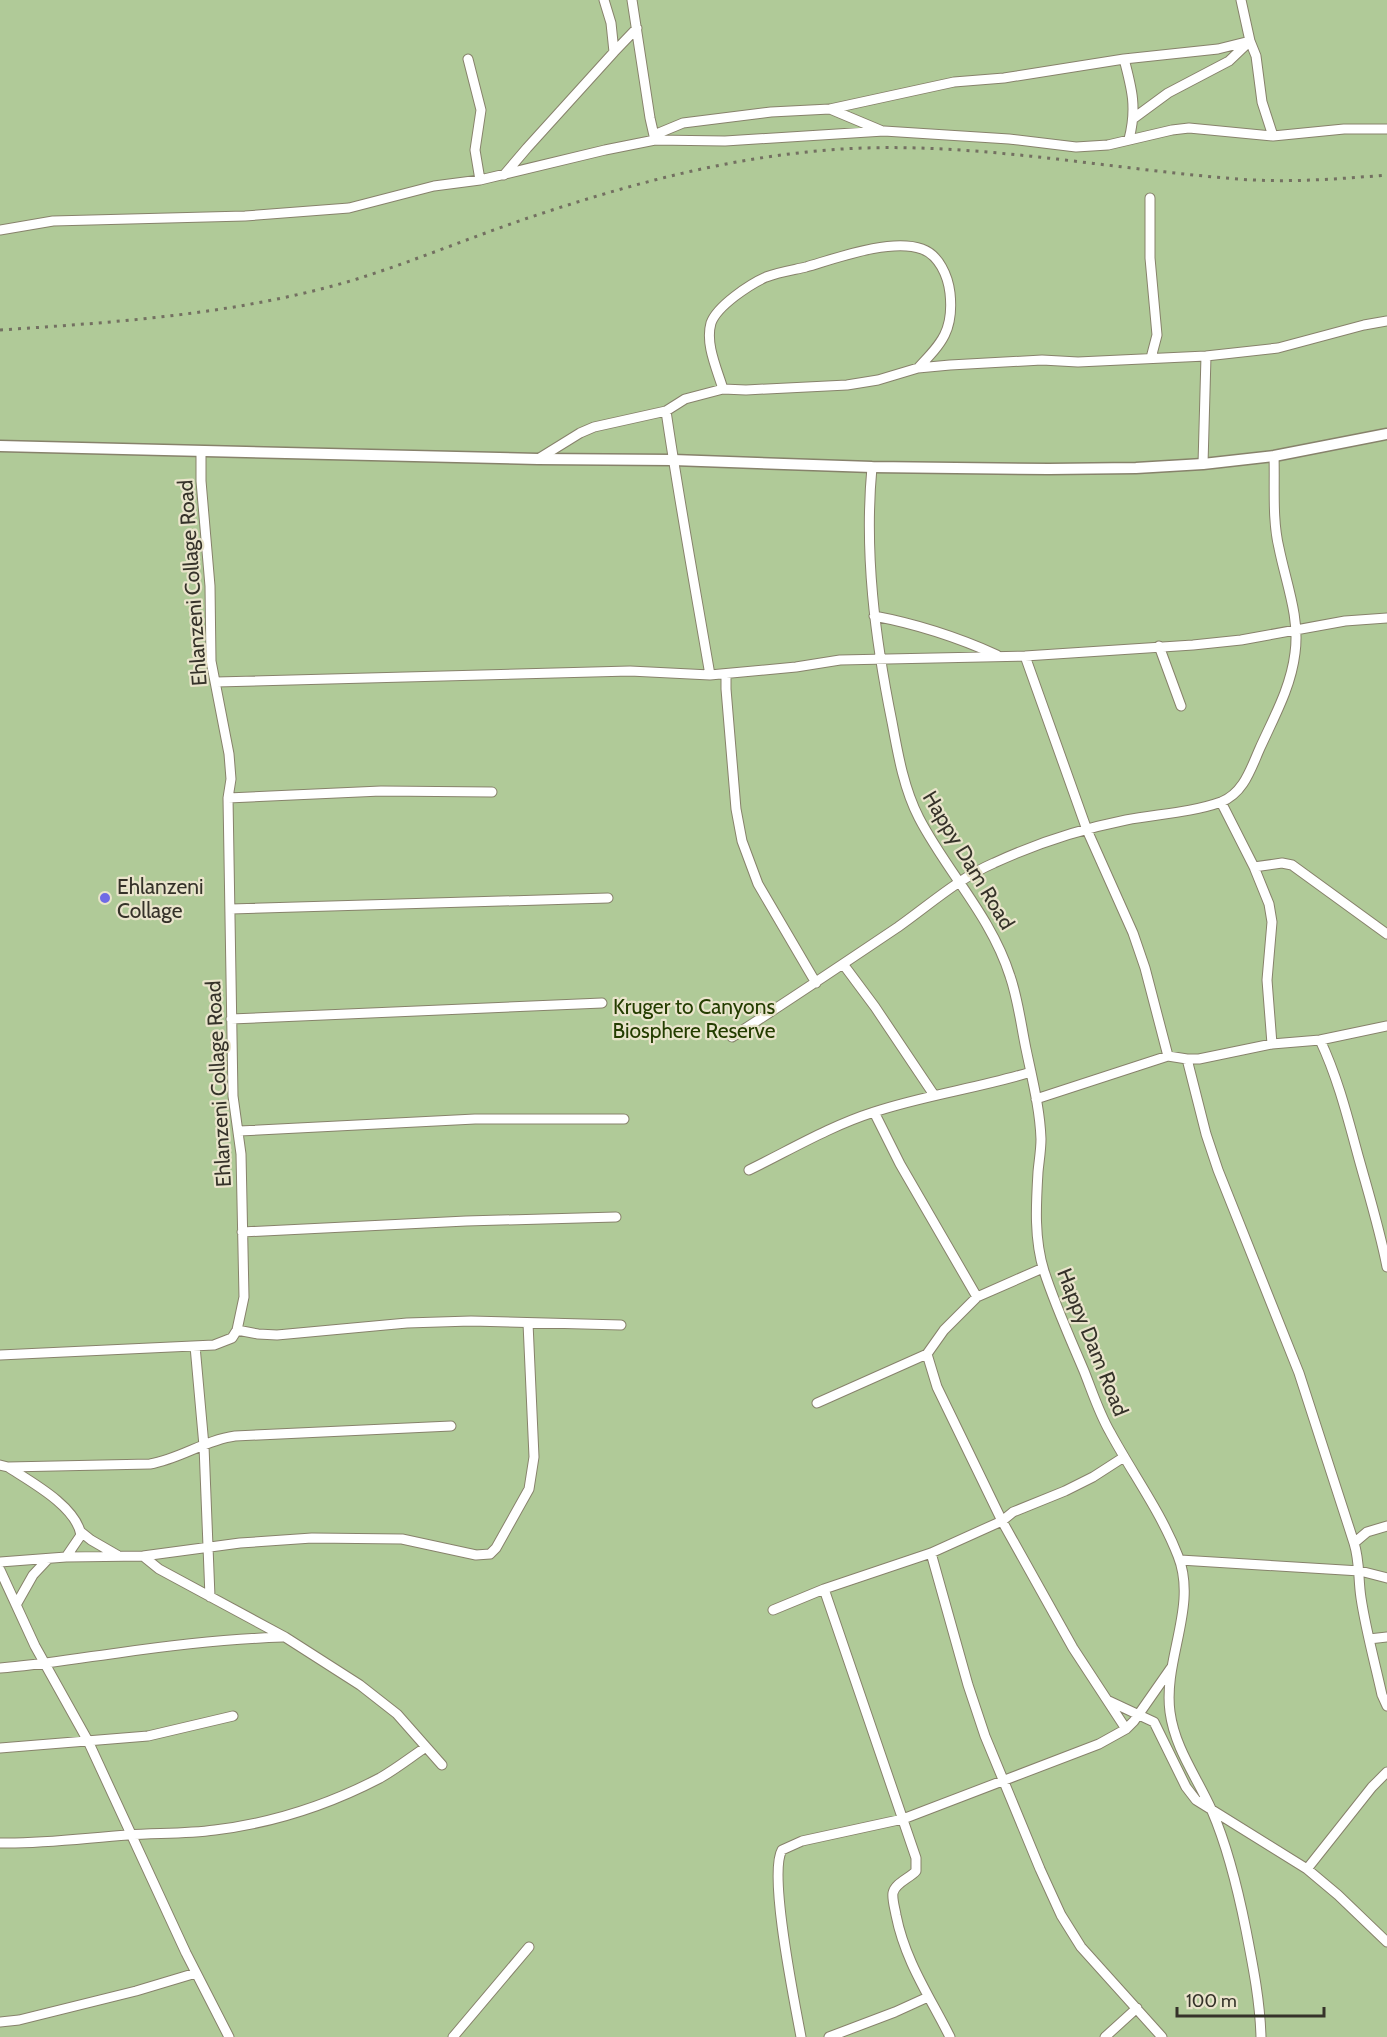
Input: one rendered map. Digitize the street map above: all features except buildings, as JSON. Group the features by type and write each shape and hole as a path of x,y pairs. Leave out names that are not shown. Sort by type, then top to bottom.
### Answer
{"street":[{"path":"603,0 611,23 614,52"},
{"path":"632,0 654,138"},
{"path":"1241,0 1250,41 1256,56 1264,109 1273,136"},
{"path":"504,175 637,28"},
{"path":"0,230 53,221 307,213 349,208 434,186 504,175 654,138 683,123 771,112 830,109 954,82 1004,78 1124,59 1218,50 1250,41"},
{"path":"1134,118 1168,93 1237,56 1250,41"},
{"path":"468,59 481,110 475,150 480,180"},
{"path":"1124,59 1133,100 1134,118 1129,139"},
{"path":"830,109 884,132"},
{"path":"654,138 725,141 884,132 958,135 1096,147 1189,128 1273,136 1344,129 1387,129"},
{"path":"1150,198 1150,258 1157,335 1150,358"},
{"path":"723,389 712,354 709,333 712,321 720,310 744,290 766,277 886,247 923,249 936,260 946,274 949,284 951,316 948,331 918,369"},
{"path":"538,459 594,427 666,411 685,399 723,389 766,390 847,385 878,380 918,369 1042,360 1078,362 1206,356 1278,348 1387,321"},
{"path":"1203,464 1206,356"},
{"path":"666,411 681,495 688,558 710,675"},
{"path":"0,446 201,452 673,460 872,467 1049,469 1203,464 1274,456 1387,434"},
{"name":"Ehlanzeni Collage Road","path":"201,452 201,482 210,586 211,662 229,754 231,779 228,798 231,1019 233,1095 241,1154 244,1297 237,1330"},
{"path":"732,1037 816,983 960,882 992,864 1087,830 1126,820 1195,810 1221,802 1231,797 1242,786 1286,692 1293,668 1297,630 1276,532 1274,456"},
{"name":"Happy Dam Road","path":"872,467 868,521 874,616 879,659 908,792 919,819 988,926 1002,953 1012,981 1036,1099 1041,1139 1036,1199 1037,1238 1043,1268 1107,1428 1180,1560 1184,1588 1182,1620 1172,1666 1169,1690 1170,1712 1175,1734 1188,1767 1212,1810 1239,1898 1258,1997 1261,2037"},
{"path":"874,616 909,622 950,634 1000,656"},
{"path":"216,682 630,671 710,675 840,660 1025,656 1229,641 1345,621 1387,618"},
{"path":"1159,646 1181,706"},
{"path":"1025,656 1087,830 1133,933 1145,968 1168,1056"},
{"path":"726,674 736,809 742,841 758,884 816,983"},
{"path":"228,798 381,792 492,792"},
{"path":"1221,802 1254,867 1266,896 1272,922 1267,980 1272,1044"},
{"path":"1254,867 1282,863 1292,865 1387,934"},
{"path":"231,909 608,898"},
{"path":"843,964 875,1006 934,1095"},
{"path":"231,1019 602,1002"},
{"path":"1036,1099 1168,1056 1187,1059 1212,1057 1272,1044 1320,1040 1387,1026"},
{"path":"1320,1040 1332,1064 1384,1237 1387,1268"},
{"path":"1187,1059 1206,1134 1218,1170 1299,1373 1354,1543 1369,1639 1382,1695 1387,1706"},
{"path":"749,1170 840,1125 874,1112 1030,1072"},
{"path":"874,1112 900,1164 977,1298"},
{"path":"239,1131 475,1119 624,1119"},
{"path":"242,1232 466,1221 616,1217"},
{"path":"817,1403 927,1354 944,1329 977,1298 1043,1268"},
{"path":"0,1354 195,1346 222,1343 232,1338 237,1330 277,1335 407,1323 471,1321 621,1325"},
{"path":"0,1562 66,1557 143,1556 312,1538 402,1539 476,1555 490,1554 530,1489 534,1457 528,1323"},
{"path":"195,1346 204,1446 210,1597"},
{"path":"927,1354 937,1388 1002,1521 1073,1648 1126,1729"},
{"path":"4,1466 150,1464 166,1461 217,1439 235,1436 451,1426"},
{"path":"773,1610 824,1589 931,1553 1002,1521 1013,1512 1065,1491 1124,1458"},
{"path":"4,1466 59,1502 75,1520 81,1532 120,1557"},
{"path":"1354,1543 1367,1532 1387,1526"},
{"path":"66,1557 79,1540 81,1532"},
{"path":"931,1553 968,1685 985,1736 1061,1915 1082,1947 1162,2037"},
{"path":"143,1556 159,1569 285,1637 377,1697 397,1714 442,1766"},
{"path":"16,1605 33,1575 48,1558"},
{"path":"1180,1560 1360,1571 1387,1578"},
{"path":"0,1570 46,1664 88,1741 196,1973 229,2037"},
{"path":"824,1589 917,1865 914,1874 894,1890 894,1900 906,1952 950,2037"},
{"path":"0,1668 225,1640 285,1637"},
{"path":"1369,1639 1387,1637"},
{"path":"801,2037 779,1895 777,1864 782,1850 802,1841 903,1819 1071,1756 1126,1729 1139,1715 1172,1666"},
{"path":"1107,1700 1150,1719 1158,1728 1191,1796 1307,1869 1347,1903 1387,1942"},
{"path":"0,1748 148,1736 233,1716"},
{"path":"0,1843 132,1834 168,1835 216,1830 284,1815 334,1798 382,1777 426,1747"},
{"path":"1307,1869 1372,1787 1387,1772"},
{"path":"1372,1787 1387,1786"},
{"path":"453,2037 529,1947"},
{"path":"0,2022 19,2020 104,1999 196,1973"},
{"path":"829,2037 928,1997"},
{"path":"1105,2037 1137,2008"}],"green space":[{"name":"Kruger to Canyons Biosphere Reserve","path":"0,0 1387,0 1387,2037 0,2037"}],"railway":[{"path":"0,330 136,320 269,301 357,279 594,197 699,169 771,156 861,148 915,148 1023,155 1257,180 1313,180 1387,175"}],"place":[{"name":"Ehlanzeni Collage","path":"105,898"}]}
